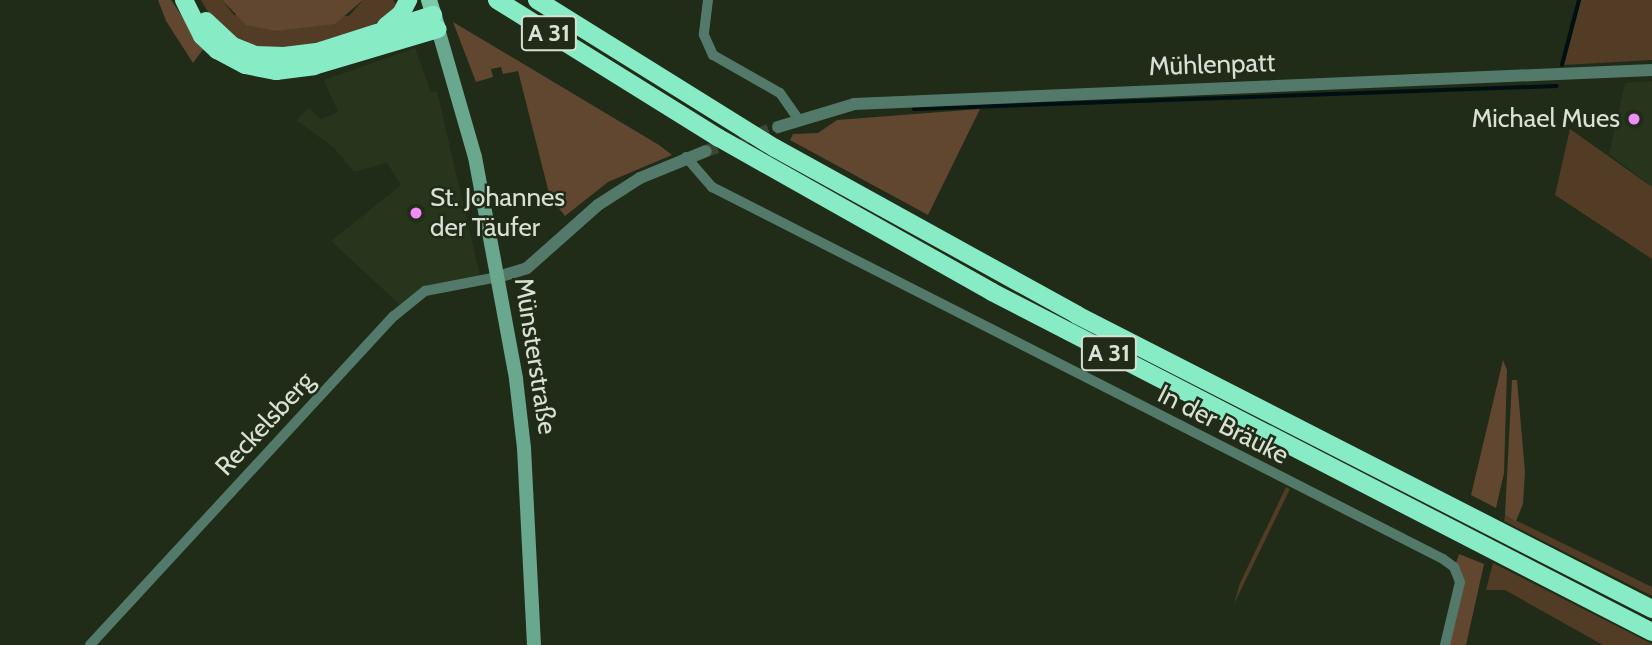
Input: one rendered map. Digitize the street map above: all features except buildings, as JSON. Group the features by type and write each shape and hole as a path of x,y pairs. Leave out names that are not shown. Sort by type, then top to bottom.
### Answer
{"highway":[{"path":"184,0 202,36 217,50 244,65 276,71 314,66 433,15"},
{"path":"195,0 211,30 255,55 317,52 433,15"},
{"path":"367,35 393,23 408,0"},
{"name":"A 31","path":"497,0 719,138 992,292 1652,632"},
{"name":"A 31","path":"537,0 775,148 1077,314 1652,609"}],"main road":[{"name":"Münsterstraße","path":"433,15 475,157 498,277 524,448 534,645"}],"street":[{"path":"708,0 704,35 713,55 779,93 790,102 798,120"},
{"name":"Mühlenpatt","path":"778,127 854,104 960,97 1652,70"},
{"path":"498,277 527,268 597,205 640,178 706,151"},
{"name":"In der Bräuke","path":"686,157 712,187 1443,559 1454,567 1460,582 1445,645"},
{"name":"Reckelsberg","path":"90,645 394,316 425,291 498,277"}],"shaded area":[{"path":"158,0 171,0 204,48 193,63 166,21"},
{"path":"201,0 222,0 234,15 349,16 363,0 393,0 399,8 371,26 299,50 245,46 215,24"},
{"path":"222,0 363,0 335,24 276,31 246,25"},
{"path":"1581,0 1652,0 1652,60 1564,65"},
{"path":"453,22 672,155 608,182 565,216 550,197 518,71 503,74 501,67 491,69 493,77 476,82"},
{"path":"415,48 431,92 437,91 480,276 424,286 400,305 331,241 401,185 387,163 354,172 334,148 296,120 309,108 321,119 338,112 324,80"},
{"name":"Michael Mues","path":"1652,81 1652,187 1609,154 1625,83"},
{"path":"980,109 928,215 790,140 793,134 818,133 837,120"},
{"path":"1570,129 1652,187 1652,259 1555,195"},
{"path":"1503,360 1507,370 1504,473 1496,508 1471,495"},
{"path":"1512,380 1517,380 1525,472 1523,504 1516,521 1505,515"},
{"path":"1286,487 1290,489 1234,604 1240,583"},
{"path":"1505,515 1652,587 1652,596 1504,521"},
{"path":"1459,554 1484,564 1466,645 1449,645 1461,591 1455,566"},
{"path":"1493,563 1652,645 1603,645 1505,590 1486,590"}],"waterway":[{"path":"1562,65 1579,0"},
{"path":"914,109 1557,86"}],"tunnel":[{"path":"706,151 778,127"}],"place":[{"name":"Michael Mues","path":"1634,119"},
{"name":"St. Johannes der Täufer","path":"416,213"}]}
